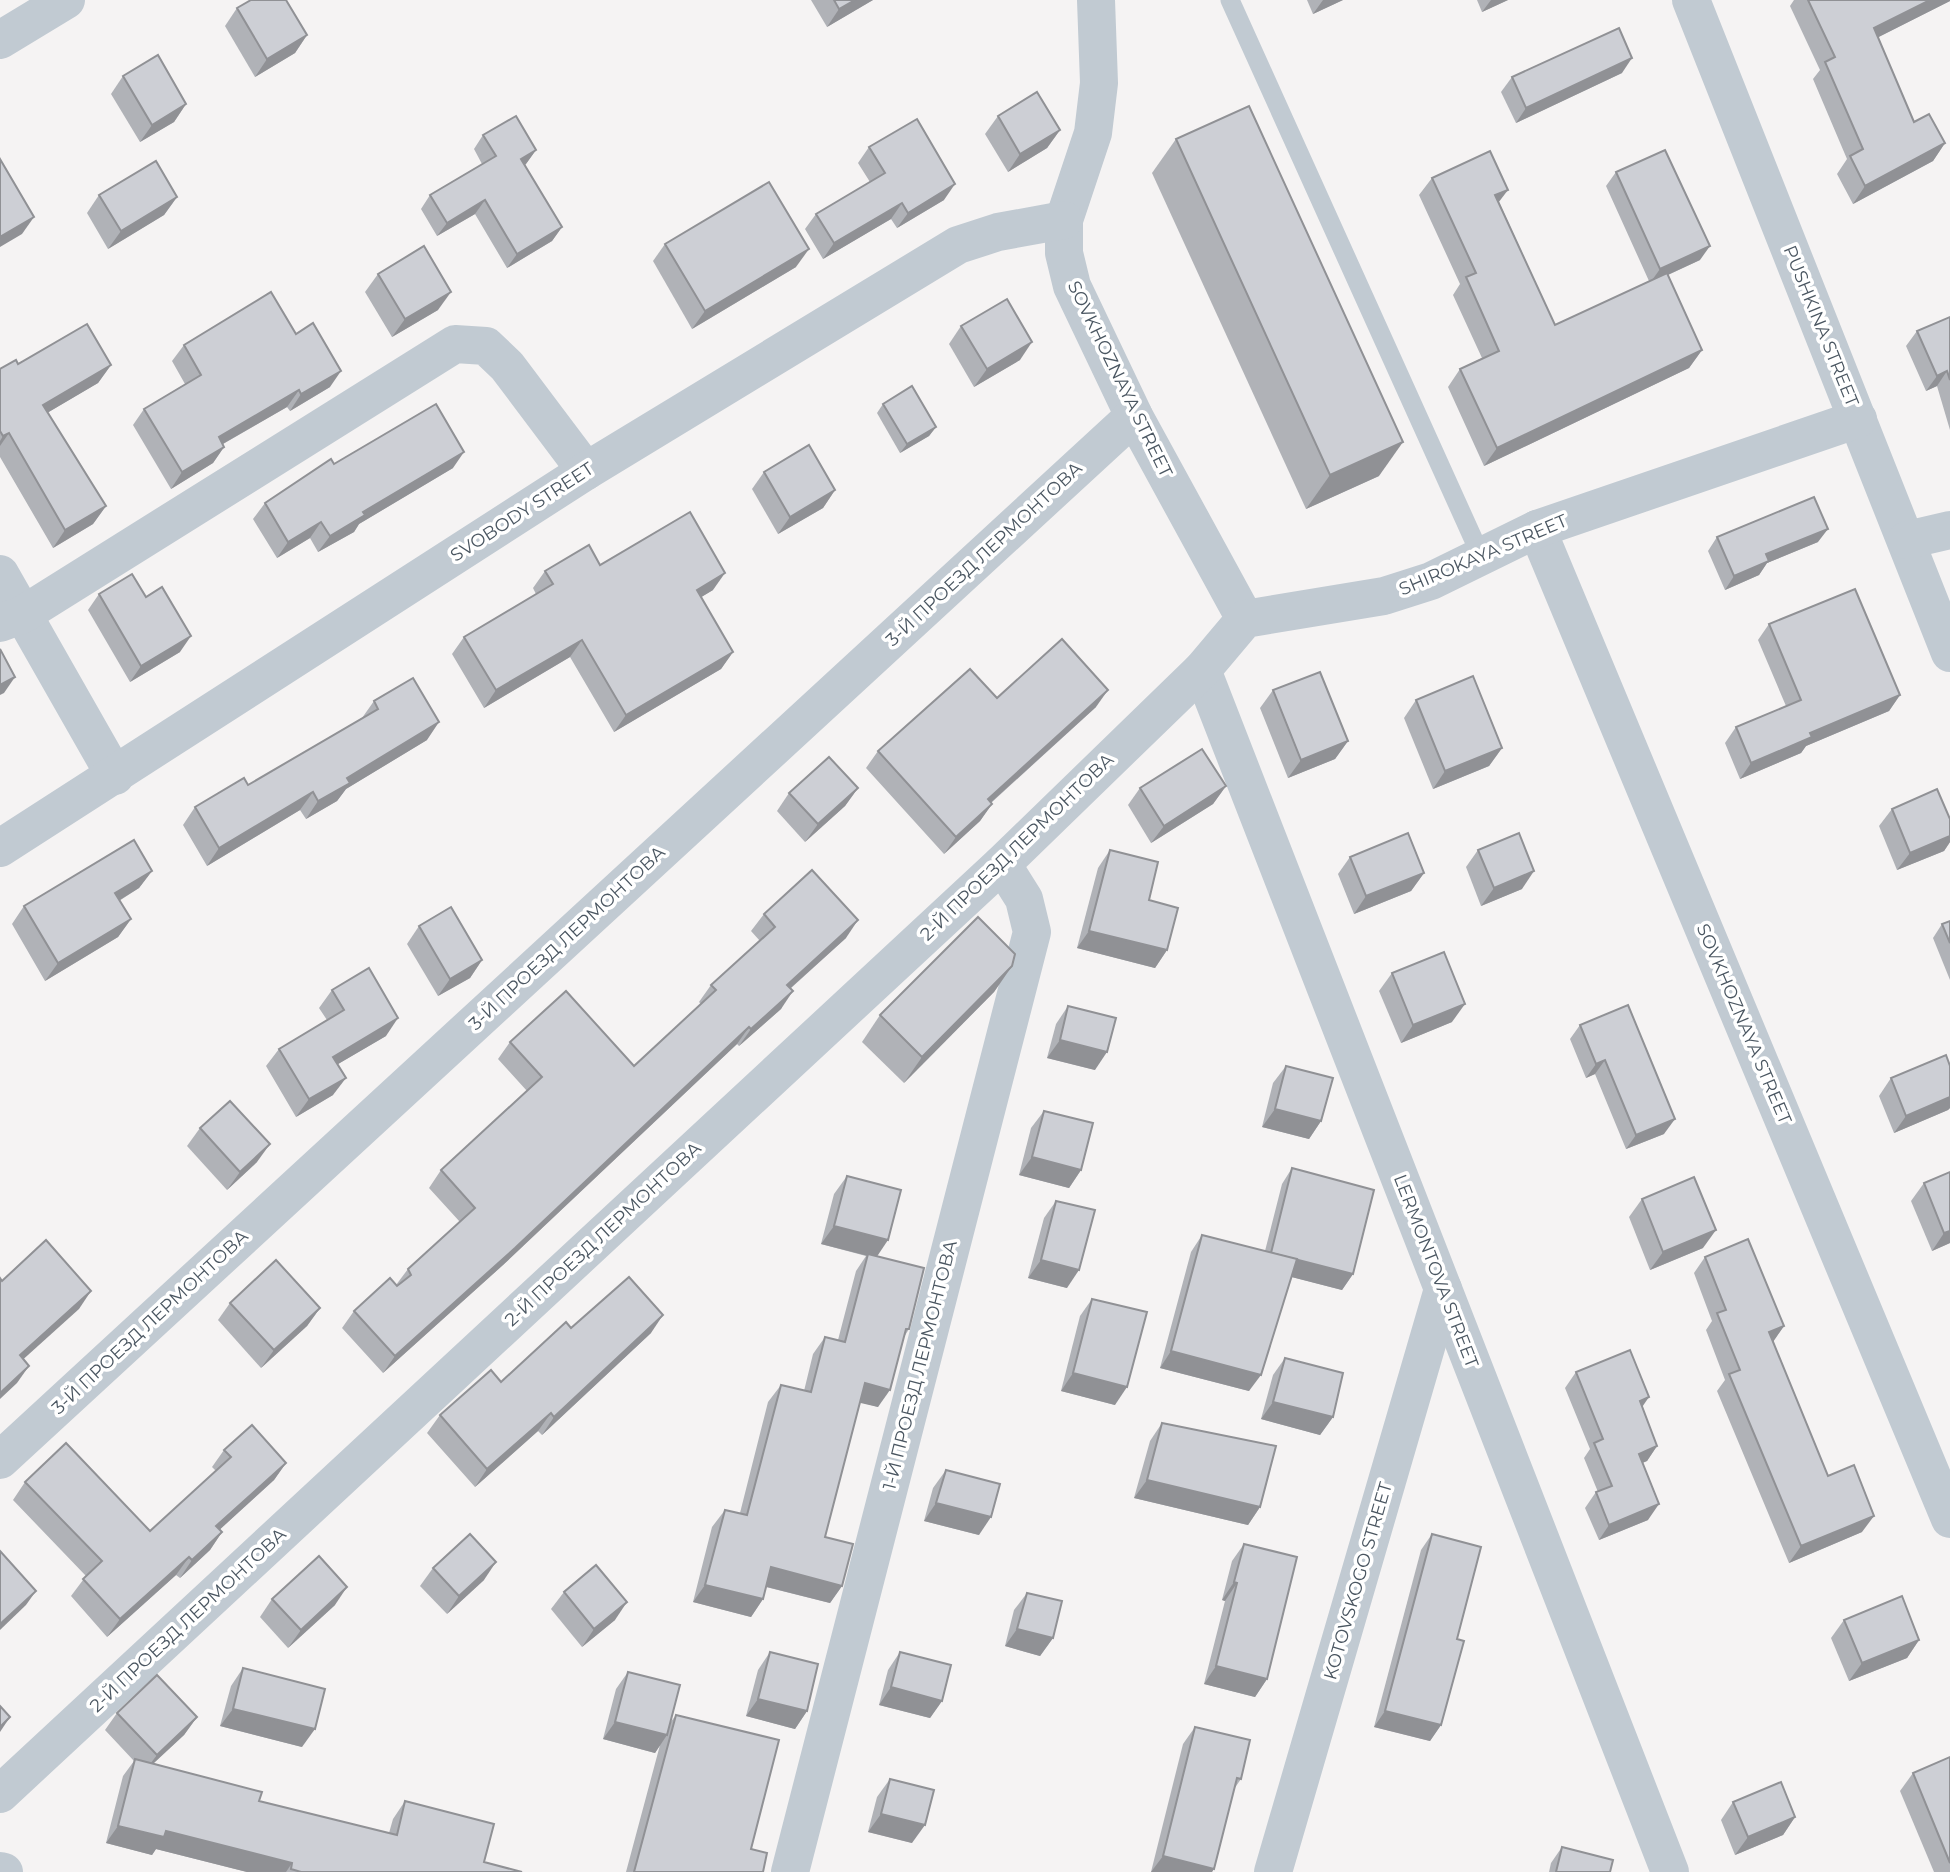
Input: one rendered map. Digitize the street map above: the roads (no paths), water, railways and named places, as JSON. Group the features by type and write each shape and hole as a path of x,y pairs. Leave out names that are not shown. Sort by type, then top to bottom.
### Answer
{"street":[{"path":"18,21 66,0"},
{"name":"SOVKHOZNAYA STREET","path":"1096,0 1099,83 1093,132 1064,220 1064,253 1072,286 1134,416 1245,619"},
{"name":"PUSHKINA STREET","path":"1691,0 1950,653"},
{"name":"SVOBODY STREET","path":"0,848 586,471 958,245 998,232 1064,220"},
{"path":"11,619 455,344 486,346 506,366 586,471"},
{"name":"3-Й ПРОЕЗД ЛЕРМОНТОВА","path":"0,1460 1134,416"},
{"name":"SHIROKAYA STREET","path":"1245,619 1384,596 1432,581 1537,529 1858,419"},
{"name":"SOVKHOZNAYA STREET","path":"1537,529 1950,1519"},
{"path":"1907,540 1950,530"},
{"path":"0,574 11,619 115,776"},
{"path":"1202,670 1245,619"},
{"name":"2-Й ПРОЕЗД ЛЕРМОНТОВА","path":"0,1794 1002,864 1202,670"},
{"name":"LERMONTOVA STREET","path":"1202,670 1670,1872"},
{"name":"1-Й ПРОЕЗД ЛЕРМОНТОВА","path":"790,1872 1032,932 1024,899 1002,864"},
{"name":"KOTOVSKOGO STREET","path":"1273,1872 1443,1290"}],"lane":[{"path":"1230,0 1480,556"}]}
